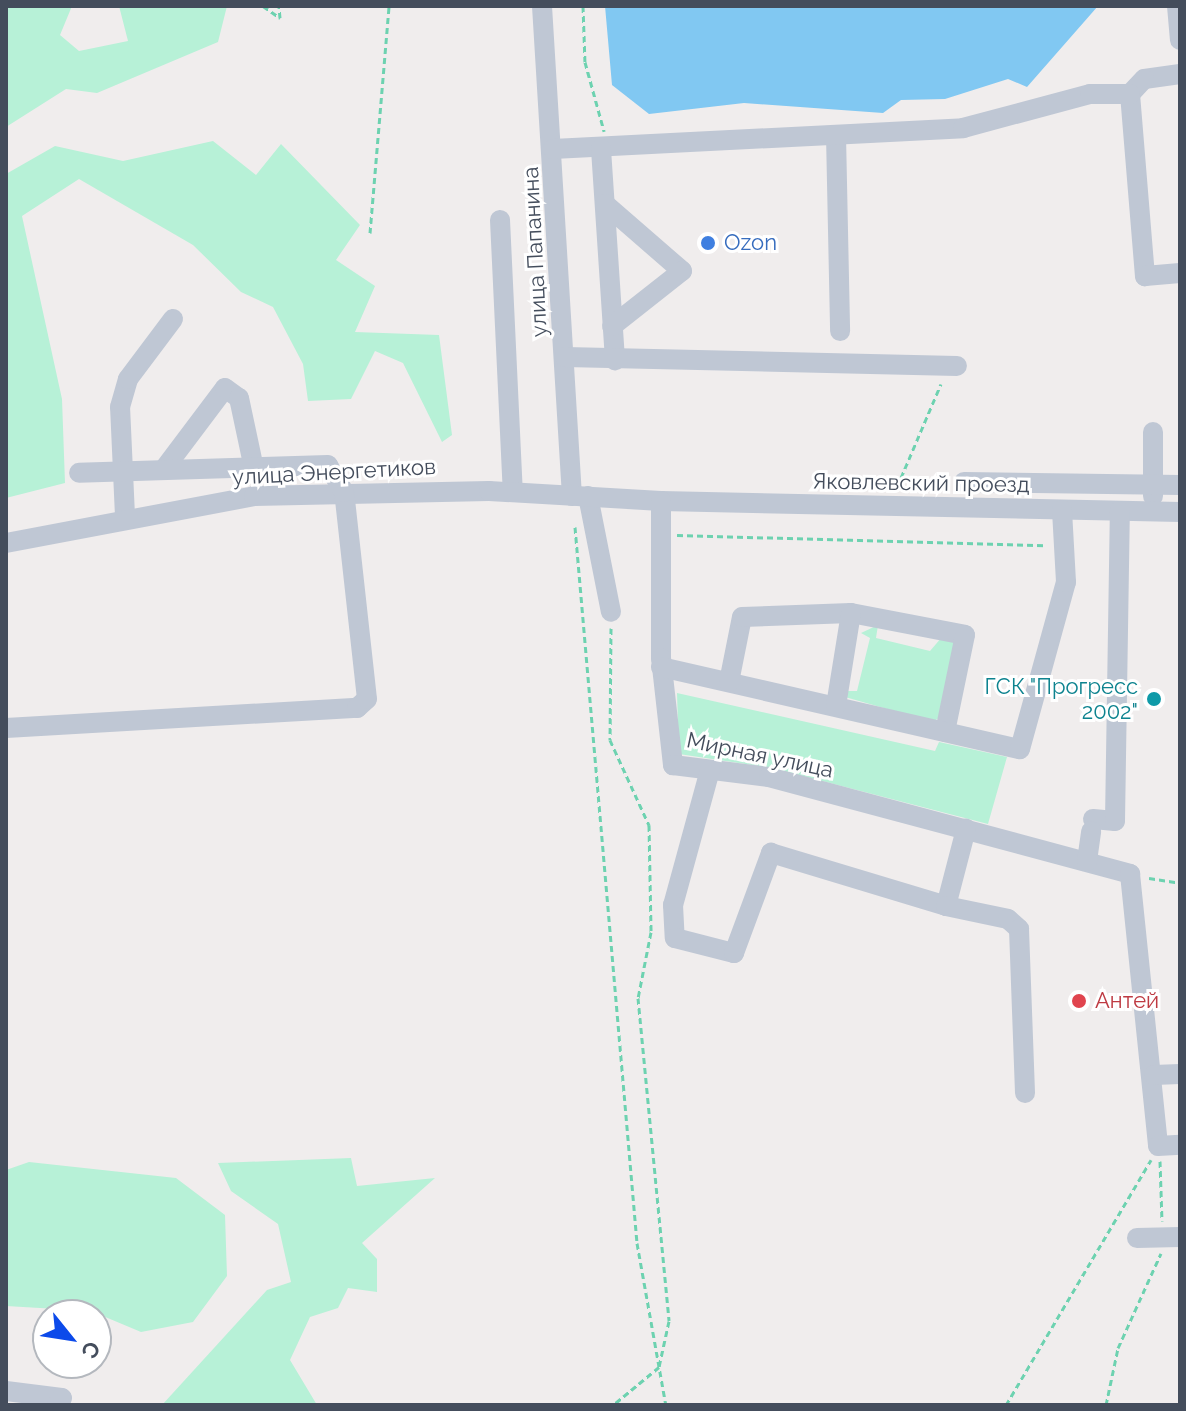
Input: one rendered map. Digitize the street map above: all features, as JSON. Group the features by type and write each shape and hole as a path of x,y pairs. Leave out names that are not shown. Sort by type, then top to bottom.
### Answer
{"street":[{"name":"улица Папанина","path":"542,6 565,357 580,496 611,612"},
{"path":"1177,6 1180,40"},
{"path":"553,149 604,149 963,128 1090,94 1130,94 1144,79 1180,74"},
{"path":"1130,94 1145,276 1180,273"},
{"path":"836,135 840,331"},
{"path":"604,149 615,361"},
{"path":"605,204 682,271 612,326"},
{"path":"500,220 513,492"},
{"path":"125,516 120,407 128,379 173,319"},
{"path":"565,357 615,361 953,366"},
{"path":"164,469 225,388 239,398 253,464"},
{"path":"1153,432 1153,512"},
{"path":"6,728 357,708 367,699 344,492 325,463 79,473"},
{"path":"964,482 1180,485"},
{"name":"улица Энергетиков","path":"6,543 125,516 254,496 344,492 513,492 580,496"},
{"path":"580,496 661,501"},
{"name":"Яковлевский проезд","path":"661,501 1180,512"},
{"name":"Мирная улица","path":"661,501 661,667 673,765 769,777 1130,874"},
{"path":"661,667 1020,749 1066,582 1062,510"},
{"path":"1087,861 1092,825 1115,821 1120,511"},
{"path":"729,682 742,617 851,613 965,635 945,732"},
{"path":"836,706 851,613"},
{"path":"710,770 673,905 675,938 734,953 771,853 946,906 1008,919 1019,929 1025,1093"},
{"path":"946,906 966,829"},
{"path":"1130,874 1154,1075 1158,1146 1180,1145"},
{"path":"1154,1075 1180,1074"},
{"path":"1137,1238 1171,1238"},
{"path":"6,1391 62,1398 57,1405"}],"path":[{"path":"264,6 280,18 279,6"},
{"path":"370,233 389,6"},
{"path":"583,6 585,62 604,149"},
{"path":"889,506 953,366"},
{"path":"580,496 637,1243 666,1405"},
{"path":"661,534 1064,546"},
{"path":"611,612 610,740 649,825 651,932 638,998 669,1321 659,1367 613,1405"},
{"path":"1130,874 1180,883"},
{"path":"1106,1405 1118,1348 1160,1267 1171,1238 1158,1146"},
{"path":"1006,1405 1158,1146"}],"green space":[{"path":"6,6 72,6 60,35 79,51 128,41 119,6 227,6 218,42 97,93 66,89 6,127"},
{"path":"213,141 256,175 281,144 360,225 336,260 375,286 355,332 439,335 452,435 442,442 403,363 375,351 351,399 308,401 303,364 273,307 241,292 193,245 79,179 22,216 62,399 65,483 6,498 6,174 55,146 123,161"},
{"path":"878,625 876,638 930,651 942,637 953,641 958,648 940,717 933,722 845,697 845,691 857,691 870,638 861,633"},
{"path":"677,693 935,751 939,742 1007,757 988,824 772,768 679,754"},
{"path":"351,1158 357,1186 435,1178 362,1243 377,1259 377,1292 348,1288 338,1308 310,1317 290,1360 317,1405 162,1405 267,1290 291,1282 278,1224 231,1191 218,1163"},
{"path":"29,1162 176,1178 225,1215 227,1276 193,1322 141,1332 112,1320 112,1299 32,1299 32,1308 6,1306 6,1170"}],"water":[{"path":"605,6 1098,6 1027,87 1008,79 945,99 901,100 883,113 744,103 649,114 612,85"}],"place":[{"name":"Ozon","path":"708,243"},
{"name":"ГСК \"Прогресс 2002\"","path":"1154,699"},
{"name":"Антей","path":"1079,1001"}]}
